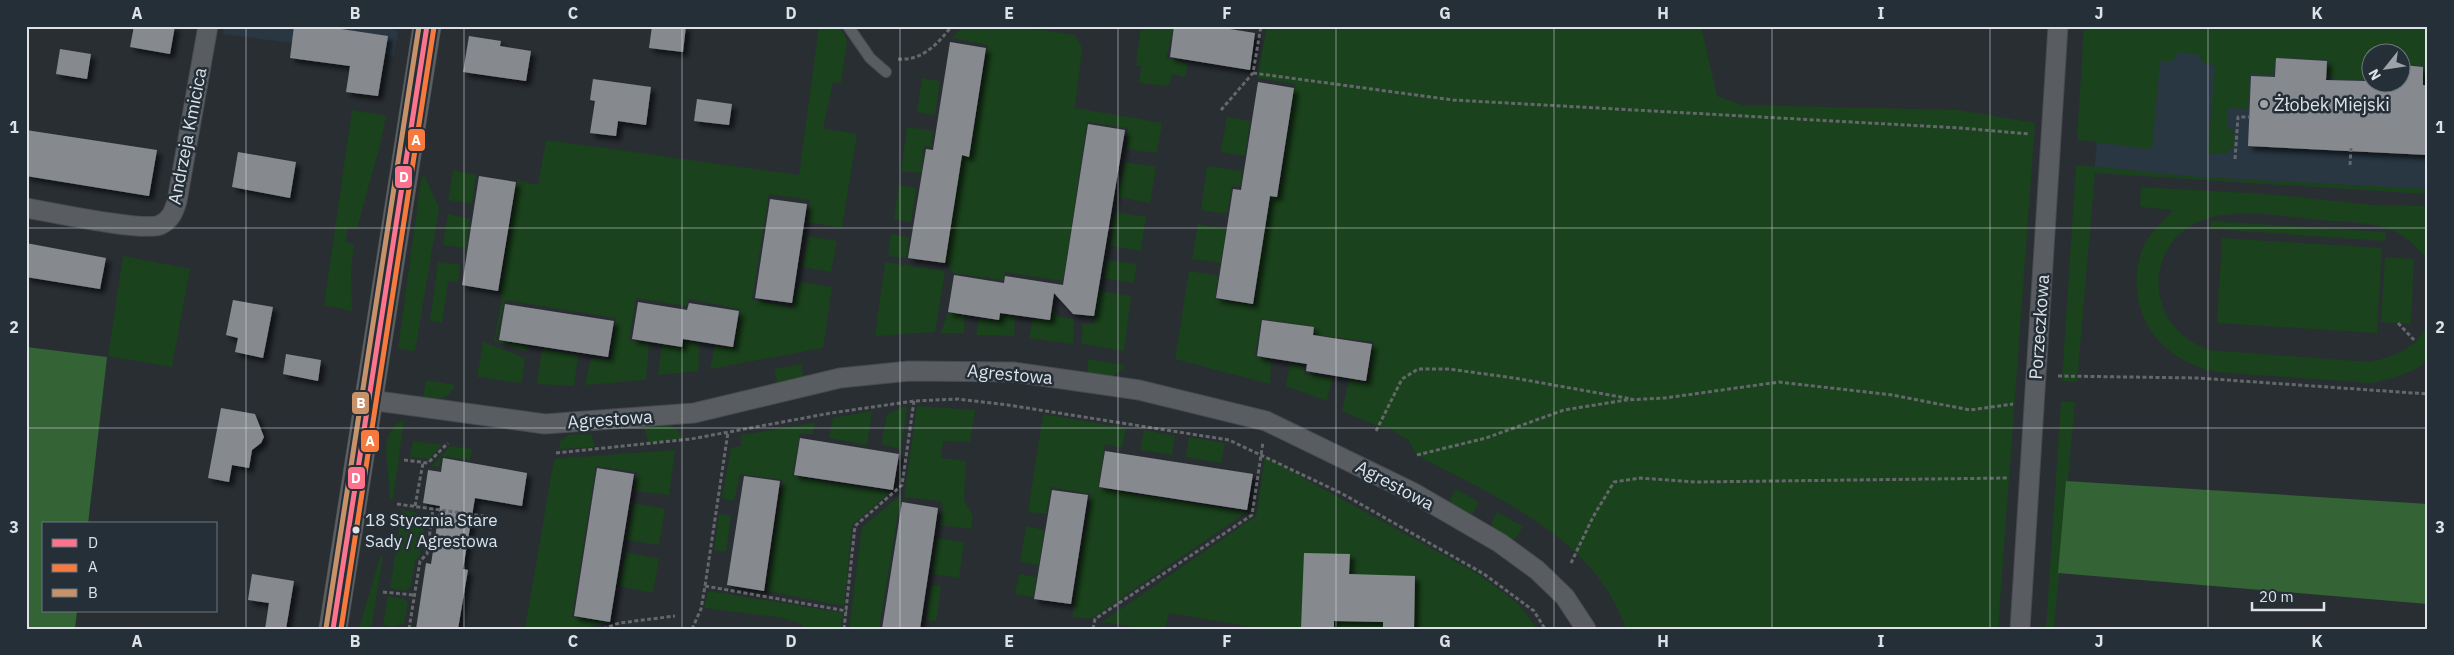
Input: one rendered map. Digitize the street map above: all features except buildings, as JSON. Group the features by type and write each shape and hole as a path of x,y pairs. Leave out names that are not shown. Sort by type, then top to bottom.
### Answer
{"main road":[{"path":"334,629 427,26"}],"street":[{"name":"Andrzeja Kmicica","path":"26,208 136,226 160,225 169,219 177,201 208,26"},
{"name":"Porzeczkowa","path":"2020,629 2058,26"},
{"name":"Agrestowa","path":"370,400 545,424 694,413 840,378 947,370 1014,372 1139,390 1266,421 1414,493 1500,543 1537,570 1565,597 1586,629"}],"lane":[{"path":"848,26 870,58 886,72"}],"path":[{"path":"870,58 907,60 917,58 936,45 952,26"},
{"path":"1221,110 1253,73 1261,26"},
{"path":"1253,73 1453,100 1950,127 2051,136"},
{"path":"2235,159 2238,117 2250,118"},
{"path":"2350,165 2351,148"},
{"path":"2398,323 2414,342"},
{"path":"1376,431 1402,379 1418,369 1449,369 1486,374 1640,400"},
{"path":"2058,376 2198,378 2428,394"},
{"path":"1417,455 1486,438 1564,410 1779,382 1892,395 1970,410 2034,401"},
{"path":"556,453 691,439 831,413 914,401 958,400 1016,406 1229,440 1366,507 1484,574 1534,611 1545,629"},
{"path":"844,629 856,526 902,485 914,401"},
{"path":"1092,629 1095,619 1252,515 1266,421"},
{"path":"692,629 701,610 728,432"},
{"path":"404,460 428,463 448,443"},
{"path":"415,506 423,463"},
{"path":"1571,563 1593,517 1614,482 1640,478 1695,482 1768,480 1829,482 2030,477"},
{"path":"397,504 484,516"},
{"path":"408,629 420,561 427,554 433,509"},
{"path":"705,586 847,611"},
{"path":"383,592 414,595"},
{"path":"603,629 619,624 675,616"}],"shaded area":[{"path":"224,26 387,26 398,32 394,56 223,34"},
{"name":"Żłobek Miejski","path":"2107,36 2362,53 2362,92 2412,92 2412,56 2428,57 2428,194 2094,173"}],"green space":[{"path":"819,26 840,26 847,41 841,83 833,82 823,129 857,134 842,228 808,222 810,200 769,194 752,300 792,307 800,282 832,287 823,348 710,369 715,346 734,349 740,309 689,299 686,306 636,298 629,340 649,344 646,380 585,385 591,358 610,360 616,318 505,300 496,340 527,346 526,352 494,341 502,299 500,296 517,180 538,185 546,140 799,175"},
{"path":"963,26 1016,26 1075,35 1082,48 1075,108 1162,123 1157,153 1127,149 1128,128 1087,122 1063,281 1005,272 1003,280 953,273 946,261 962,154 970,155 988,45 952,38"},
{"path":"1141,26 1174,26 1166,58 1188,63 1185,77 1172,74 1168,86 1139,83 1141,65 1136,65"},
{"path":"1267,26 1408,28 1430,26 1701,26 1717,96 1742,105 1958,110 2035,123 1998,629 1626,629 1611,597 1591,569 1567,544 1509,504 1417,455 1408,440 1389,428 1382,428 1342,411 1349,380 1368,382 1374,342 1314,335 1315,327 1261,319 1255,356 1271,361 1270,384 1175,359 1189,271 1218,276 1215,299 1254,305 1270,192 1279,193 1295,84 1257,78"},
{"path":"2084,26 2428,26 2428,83 2424,83 2424,66 2412,65 2412,42 2362,42 2362,80 2328,78 2328,60 2275,57 2274,75 2250,74 2248,109 2228,108 2227,129 2234,130 2233,146 2226,154 2208,153 2215,66 2202,62 2198,54 2179,52 2172,61 2160,61 2152,149 2077,140"},
{"path":"922,78 940,81 935,115 917,112"},
{"path":"352,110 386,116 357,228 348,228 345,242 354,244 351,272 352,311 324,305"},
{"path":"1227,117 1250,121 1245,156 1221,152"},
{"path":"907,127 933,131 931,147 924,146 921,173 901,171"},
{"path":"1124,162 1156,167 1150,203 1118,197"},
{"path":"2076,165 2200,177 2428,189 2428,194 2095,173 2077,382 2062,381"},
{"path":"1207,166 1242,171 1240,187 1232,186 1227,214 1201,210"},
{"path":"453,170 476,175 472,204 448,200"},
{"path":"424,175 439,208 415,351 398,349 421,179"},
{"path":"899,185 916,188 911,222 894,219"},
{"path":"2141,187 2266,194 2372,205 2428,206 2428,266 2424,255 2410,241 2394,231 2376,225 2278,215 2235,214 2214,217 2195,224 2179,235 2166,252 2158,282 2161,303 2175,328 2190,340 2208,350 2370,362 2405,350 2419,339 2428,323 2429,346 2427,359 2423,364 2409,372 2369,383 2216,372 2196,366 2178,357 2163,345 2151,331 2143,315 2138,297 2137,277 2140,256 2145,243 2173,210 2140,207"},
{"path":"1115,212 1146,217 1141,251 1110,246"},
{"path":"448,214 470,219 466,248 443,245"},
{"path":"2211,221 2386,232 2385,241 2210,229"},
{"path":"1198,224 1226,229 1221,263 1192,259"},
{"path":"891,234 909,237 906,258 888,256"},
{"path":"808,236 837,241 831,272 803,267"},
{"path":"2222,238 2382,248 2377,333 2217,323"},
{"path":"123,256 190,269 172,367 108,356"},
{"path":"2385,257 2414,259 2411,324 2381,322"},
{"path":"1107,260 1137,264 1134,283 1104,278"},
{"path":"438,262 460,265 458,282 448,281 442,323 430,321"},
{"path":"885,262 945,271 935,332 875,336"},
{"path":"1098,291 1131,296 1124,351 1081,344 1083,323 1094,324"},
{"path":"1053,307 1058,317 1074,319 1073,344 1029,338 1033,318 1051,320"},
{"path":"948,312 965,316 964,333 941,333"},
{"path":"1000,315 1015,317 1014,336 976,335 979,318 999,321"},
{"path":"685,341 700,344 698,371 658,375 662,345 683,348"},
{"path":"483,342 525,358 522,383 477,377"},
{"path":"26,347 107,357 88,522 42,522 42,612 77,612 75,629 26,629"},
{"path":"542,349 578,355 574,386 537,384"},
{"path":"1088,359 1125,365 1124,368 1112,376 1087,374"},
{"path":"801,364 804,378 777,382 774,369"},
{"path":"1290,364 1304,367 1304,374 1332,378 1327,401 1286,386"},
{"path":"426,380 455,385 449,394 442,398 423,398"},
{"path":"2061,402 2075,402 2054,629 2046,629"},
{"path":"907,406 901,449 881,444 887,414"},
{"path":"917,406 975,410 970,442 943,441 941,458 966,461 964,500 973,516 971,529 940,525 943,508 941,501 904,497"},
{"path":"872,411 867,445 829,438 833,418"},
{"path":"1043,414 1126,428 1122,448 1105,444 1098,488 1247,512 1092,618 1073,618 1073,603 1091,494 1051,487 1046,514 1028,512"},
{"path":"404,420 393,499 389,499 387,443 389,434 395,426"},
{"path":"815,423 812,434 800,434 792,476 890,492 852,525 844,606 766,591 783,480 740,474 734,501 722,498 731,448 741,446 741,435"},
{"path":"666,424 678,430 682,438 649,443 644,428"},
{"path":"1144,430 1175,436 1172,455 1140,450"},
{"path":"592,434 594,447 559,449 560,442 568,435"},
{"path":"1189,437 1225,443 1221,463 1186,457"},
{"path":"413,441 442,445 429,459 410,457"},
{"path":"450,446 472,449 470,460 441,456 439,467 431,466"},
{"path":"675,450 669,495 635,491 637,472 596,466 572,617 608,622 582,629 525,629 554,459"},
{"path":"1265,457 1478,574 1516,602 1538,629 1263,629 1169,613 1165,629 1148,629 1102,622 1256,516"},
{"path":"2066,481 2428,504 2428,604 2058,573"},
{"path":"1456,489 1479,502 1473,513 1467,516 1448,505"},
{"path":"901,495 879,629 849,629 862,527"},
{"path":"633,503 665,509 659,545 627,540"},
{"path":"402,510 415,512 425,524 420,555 415,561 411,586 405,591 390,588"},
{"path":"1497,512 1523,527 1514,540 1495,530 1491,523"},
{"path":"719,514 731,516 726,552 714,550"},
{"path":"1026,526 1044,530 1039,565 1020,562"},
{"path":"937,538 964,542 959,578 932,574"},
{"path":"626,552 659,559 653,593 619,586"},
{"path":"380,557 383,557 371,629 359,629"},
{"path":"1019,574 1037,577 1033,597 1015,594"},
{"path":"931,585 941,586 936,621 926,620"},
{"path":"708,591 843,613 841,629 802,629 802,624 783,618 704,608"},
{"path":"388,596 404,599 408,603 404,624 391,627 383,625"}],"transit line":[{"name":"B","path":"326,628 419,26"},
{"name":"D","path":"333,629 427,26"},
{"name":"A","path":"341,629 434,27"}],"place":[{"name":"Żłobek Miejski","path":"2264,104"},
{"name":"18 Stycznia Stare Sady / Agrestowa","path":"356,530"}]}
